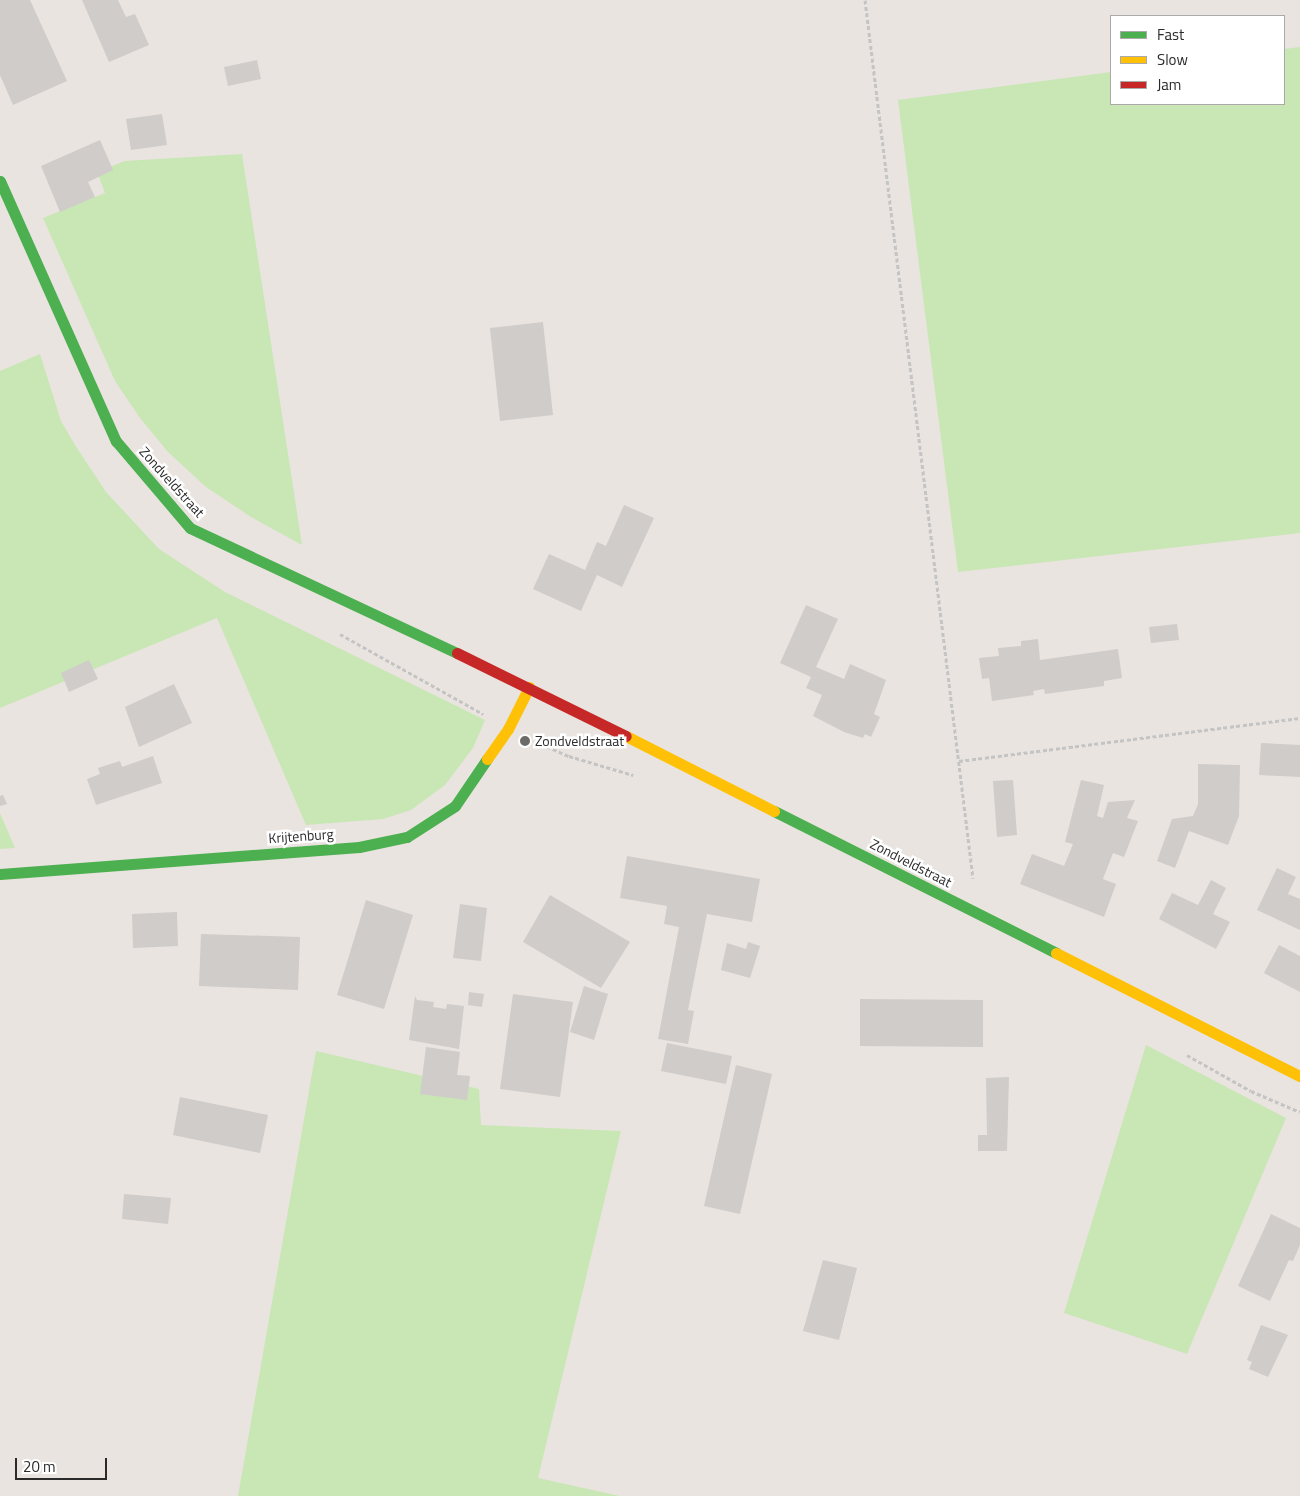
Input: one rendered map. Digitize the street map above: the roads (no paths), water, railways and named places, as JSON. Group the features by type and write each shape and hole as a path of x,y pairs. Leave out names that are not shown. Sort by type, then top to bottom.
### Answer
{"street":[{"name":"Zondveldstraat","path":"0,181 116,441 190,528 529,687 1300,1076"},
{"name":"Krijtenburg","path":"0,874 359,847 407,837 455,806 508,729 529,687"}],"place":[{"name":"Zondveldstraat","path":"525,741"}]}
